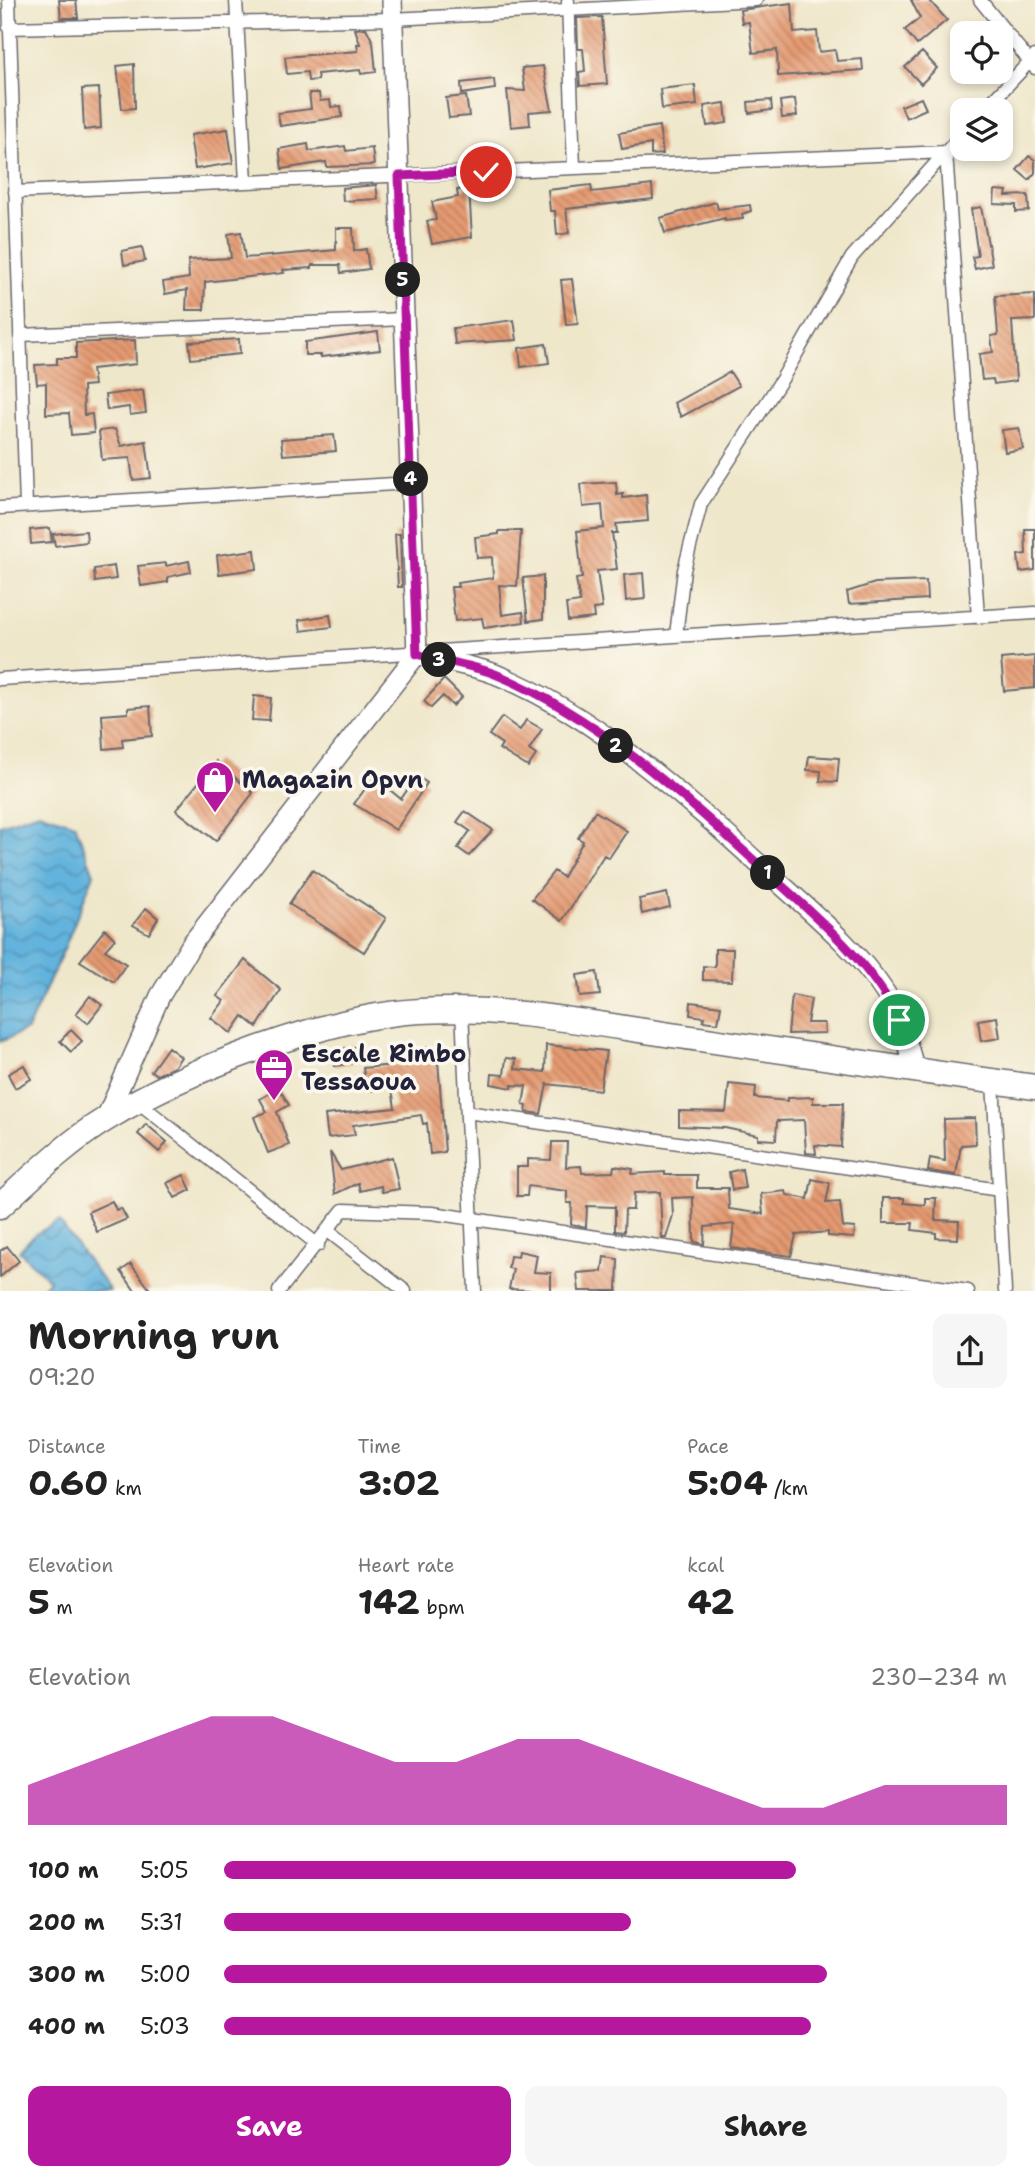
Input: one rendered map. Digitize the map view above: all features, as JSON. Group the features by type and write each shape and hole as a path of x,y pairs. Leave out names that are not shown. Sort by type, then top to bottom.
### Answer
{"highway":[{"path":"0,1206 105,1119 221,1062 296,1037 369,1018 419,1011 462,1010 546,1017 1035,1087"}],"street":[{"path":"9,0 26,506"},
{"path":"236,0 246,182"},
{"path":"9,28 238,23 393,9 756,0"},
{"path":"980,0 1033,62 996,98"},
{"path":"568,4 574,168"},
{"path":"105,1119 160,996 193,943 417,654 393,9"},
{"path":"676,635 684,570 701,504 782,379 852,257 950,148"},
{"path":"15,192 946,152"},
{"path":"946,152 978,617"},
{"path":"20,335 405,319"},
{"path":"0,508 411,483"},
{"path":"0,679 1035,613"},
{"path":"417,654 494,674 569,713 648,768 811,912 873,975 886,993 899,1020 915,1070"},
{"path":"462,1010 475,1291"},
{"path":"993,1082 1005,1291"},
{"path":"138,1102 318,1245"},
{"path":"467,1112 1000,1190"},
{"path":"279,1291 343,1210 432,1213 968,1291"},
{"path":"328,1231 405,1291"}],"water":[{"path":"39,812 75,824 94,874 27,1030 0,1042 0,825"},
{"path":"59,1221 110,1291 40,1291 49,1280 19,1251 34,1235"}],"building":[{"path":"59,0 76,0 78,18 61,18"},
{"path":"911,0 929,0 947,20 917,45 905,30 920,18"},
{"path":"792,3 794,33 817,31 819,52 835,50 837,61 862,59 863,70 778,76 777,50 753,53 749,22 742,23 740,10"},
{"path":"602,17 607,84 580,86 579,72 585,71 583,49 578,49 577,18"},
{"path":"366,28 373,42 376,72 361,74 360,70 317,74 318,80 308,81 307,72 287,74 285,57 358,51 357,44 360,44 355,29"},
{"path":"922,52 937,68 921,84 905,67"},
{"path":"134,64 135,108 122,109 117,66"},
{"path":"543,66 552,110 529,112 530,125 511,127 507,90 525,91 522,68"},
{"path":"494,79 495,89 462,94 461,83"},
{"path":"695,85 697,105 662,109 660,89"},
{"path":"99,88 101,128 84,130 82,89"},
{"path":"309,93 319,93 320,101 330,100 331,107 341,106 342,117 280,126 278,113 311,109"},
{"path":"466,96 469,116 449,118 446,98"},
{"path":"921,98 926,109 906,118 901,106"},
{"path":"795,99 797,116 782,118 780,101"},
{"path":"771,100 772,110 749,113 748,102"},
{"path":"725,103 727,123 707,126 704,106"},
{"path":"659,126 663,154 651,155 651,144 622,149 619,133"},
{"path":"228,129 233,163 195,169 190,135"},
{"path":"308,144 309,151 345,146 346,151 372,148 374,165 327,167 326,162 282,169 279,149"},
{"path":"1029,156 1035,160 1035,173 1029,180 1017,170"},
{"path":"376,185 378,199 343,201 342,188"},
{"path":"591,185 592,192 652,185 653,199 566,209 569,233 557,235 555,211 550,211 548,190"},
{"path":"469,188 472,237 432,244 427,221 436,220 432,202 458,197 457,190"},
{"path":"995,190 1007,191 1006,196 1028,195 1029,211 1016,212 1016,205 994,204"},
{"path":"716,202 718,209 750,205 751,211 742,214 743,219 725,221 725,218 665,233 660,218"},
{"path":"981,207 992,265 975,269 972,257 978,256 971,209"},
{"path":"336,228 353,228 354,251 366,249 369,269 341,273 340,265 312,265 312,268 283,270 284,273 205,282 204,310 186,310 187,290 165,294 163,282 189,278 188,260 231,258 228,234 241,232 245,258 336,250"},
{"path":"142,247 145,261 124,265 122,251"},
{"path":"572,279 578,324 566,325 561,280"},
{"path":"1035,294 1035,320 1012,321 1016,381 994,384 993,379 982,380 979,354 993,352 991,336 998,335 995,296"},
{"path":"514,320 517,340 455,344 453,328"},
{"path":"378,332 380,350 321,357 305,355 305,342"},
{"path":"239,339 240,354 191,359 189,342"},
{"path":"135,340 136,364 92,369 94,385 83,386 84,415 92,414 94,433 71,435 69,413 46,414 46,383 37,384 35,365 57,364 57,358 76,358 76,343"},
{"path":"546,344 549,363 521,367 519,348"},
{"path":"730,372 739,386 681,417 674,403"},
{"path":"143,390 146,413 130,415 129,407 107,410 105,395"},
{"path":"1019,428 1023,449 1005,452 1002,430"},
{"path":"115,429 121,446 146,441 151,478 133,480 130,458 102,460 99,431"},
{"path":"334,435 336,451 283,455 281,439"},
{"path":"616,482 617,495 623,494 623,498 646,495 648,521 616,524 617,533 612,533 617,569 597,571 602,608 593,609 594,618 568,621 566,604 580,602 576,579 582,578 577,531 604,528 602,505 583,507 581,484"},
{"path":"50,528 52,542 31,544 30,530"},
{"path":"1025,529 1035,529 1035,570 1020,572 1018,555 1026,554"},
{"path":"86,531 87,542 55,546 53,534"},
{"path":"499,531 521,531 517,586 499,585 502,615 523,612 524,622 484,628 482,618 455,621 451,587 458,587 457,583 493,578 492,557 477,558 475,537 499,534"},
{"path":"395,534 400,534 402,587 398,587"},
{"path":"255,550 257,569 219,574 217,555"},
{"path":"189,561 191,572 168,577 168,582 141,586 138,566 166,563 166,566"},
{"path":"114,566 116,579 95,582 94,569"},
{"path":"643,573 645,599 626,601 624,575"},
{"path":"543,576 543,619 528,621 523,578"},
{"path":"926,581 927,599 849,604 847,592 875,583"},
{"path":"330,615 332,627 301,631 299,620"},
{"path":"1035,656 1035,688 1004,691 1001,659"},
{"path":"444,679 462,697 453,706 443,696 431,708 424,701"},
{"path":"254,696 271,698 269,721 252,720"},
{"path":"150,706 152,736 122,739 123,747 104,749 102,715 128,713 128,708"},
{"path":"502,717 520,730 526,720 542,729 529,750 536,755 528,767 499,749 502,744 489,735"},
{"path":"809,756 839,758 837,782 820,781 821,771 807,770"},
{"path":"216,761 253,793 216,841 176,810"},
{"path":"417,776 427,783 396,830 354,804 374,777 401,799"},
{"path":"465,811 493,830 469,856 458,848 470,831 457,822"},
{"path":"595,811 627,831 609,858 604,855 562,921 532,899 554,871 563,877 583,841 578,838"},
{"path":"312,870 386,918 364,952 289,904"},
{"path":"667,893 670,907 642,914 639,899"},
{"path":"146,908 158,918 149,934 133,925"},
{"path":"105,929 115,939 105,950 126,964 114,982 80,961"},
{"path":"715,949 733,949 732,981 703,980 703,966 715,967"},
{"path":"245,960 281,990 257,1027 243,1016 231,1033 211,1018 224,1001 217,996"},
{"path":"597,972 600,995 580,997 577,975"},
{"path":"792,995 811,999 807,1023 824,1023 825,1033 788,1034"},
{"path":"90,996 102,1005 88,1023 76,1014"},
{"path":"691,1002 721,1006 718,1023 703,1021 704,1017 690,1015"},
{"path":"997,1017 1000,1038 981,1041 978,1020"},
{"path":"71,1030 82,1041 71,1052 60,1041"},
{"path":"546,1045 606,1051 600,1090 547,1084 541,1114 526,1112 527,1106 523,1105 526,1086 512,1085 512,1088 491,1084 492,1074 504,1075 506,1058 516,1059 515,1069 545,1072"},
{"path":"168,1047 181,1057 174,1067 157,1075 151,1071"},
{"path":"354,1047 357,1062 335,1066 332,1050"},
{"path":"437,1047 445,1152 430,1154 427,1123 423,1124 421,1115 353,1125 355,1135 328,1138 325,1115 395,1108 392,1088 366,1091 363,1068 414,1063 412,1049"},
{"path":"24,1065 31,1079 15,1088 8,1074"},
{"path":"729,1084 756,1087 755,1098 788,1101 788,1098 813,1097 813,1103 843,1103 841,1147 815,1145 816,1154 806,1153 804,1120 777,1121 776,1140 758,1139 758,1135 725,1128 679,1126 679,1111 726,1112"},
{"path":"279,1088 289,1105 277,1112 289,1145 268,1153 254,1117 267,1112 260,1099"},
{"path":"975,1118 976,1144 961,1145 956,1175 928,1171 930,1158 945,1161 944,1119"},
{"path":"146,1124 167,1142 159,1152 138,1134"},
{"path":"552,1142 567,1142 566,1167 581,1166 582,1173 613,1172 614,1166 633,1169 632,1174 665,1172 665,1175 697,1175 697,1188 728,1188 729,1209 763,1214 761,1194 786,1191 787,1195 808,1199 812,1179 830,1183 826,1203 840,1202 843,1227 855,1228 854,1238 828,1236 828,1232 796,1235 791,1256 731,1248 734,1224 705,1227 704,1244 694,1242 693,1197 672,1198 673,1215 666,1238 662,1238 660,1192 634,1193 633,1210 625,1210 624,1232 615,1231 615,1207 587,1206 586,1227 571,1224 572,1203 567,1203 567,1191 528,1186 527,1196 517,1196 517,1167 528,1167 528,1159 551,1160"},
{"path":"330,1152 341,1170 392,1157 399,1189 382,1192 381,1186 360,1191 358,1183 335,1194"},
{"path":"742,1169 745,1188 732,1190 729,1172"},
{"path":"184,1175 191,1190 175,1198 167,1183"},
{"path":"883,1198 904,1198 904,1203 925,1205 925,1198 936,1198 935,1220 959,1221 958,1239 936,1238 936,1233 912,1230 913,1223 883,1223"},
{"path":"112,1201 116,1210 121,1208 127,1219 97,1232 88,1212"},
{"path":"7,1246 19,1261 0,1277 0,1251"},
{"path":"519,1251 537,1255 534,1272 551,1273 551,1291 509,1289 513,1269 508,1268 510,1256 518,1257"},
{"path":"604,1257 618,1259 617,1291 579,1291 577,1273 602,1271"},
{"path":"131,1264 151,1291 135,1291 121,1271"}],"place":[{"name":"Magazin Opvn","path":"215,814"},
{"name":"Escale Rimbo Tessaoua","path":"274,1102"}],"route":[{"path":"486,172 399,176 417,654 494,674 569,713 648,768 811,912 873,975 886,993 899,1020"}]}
